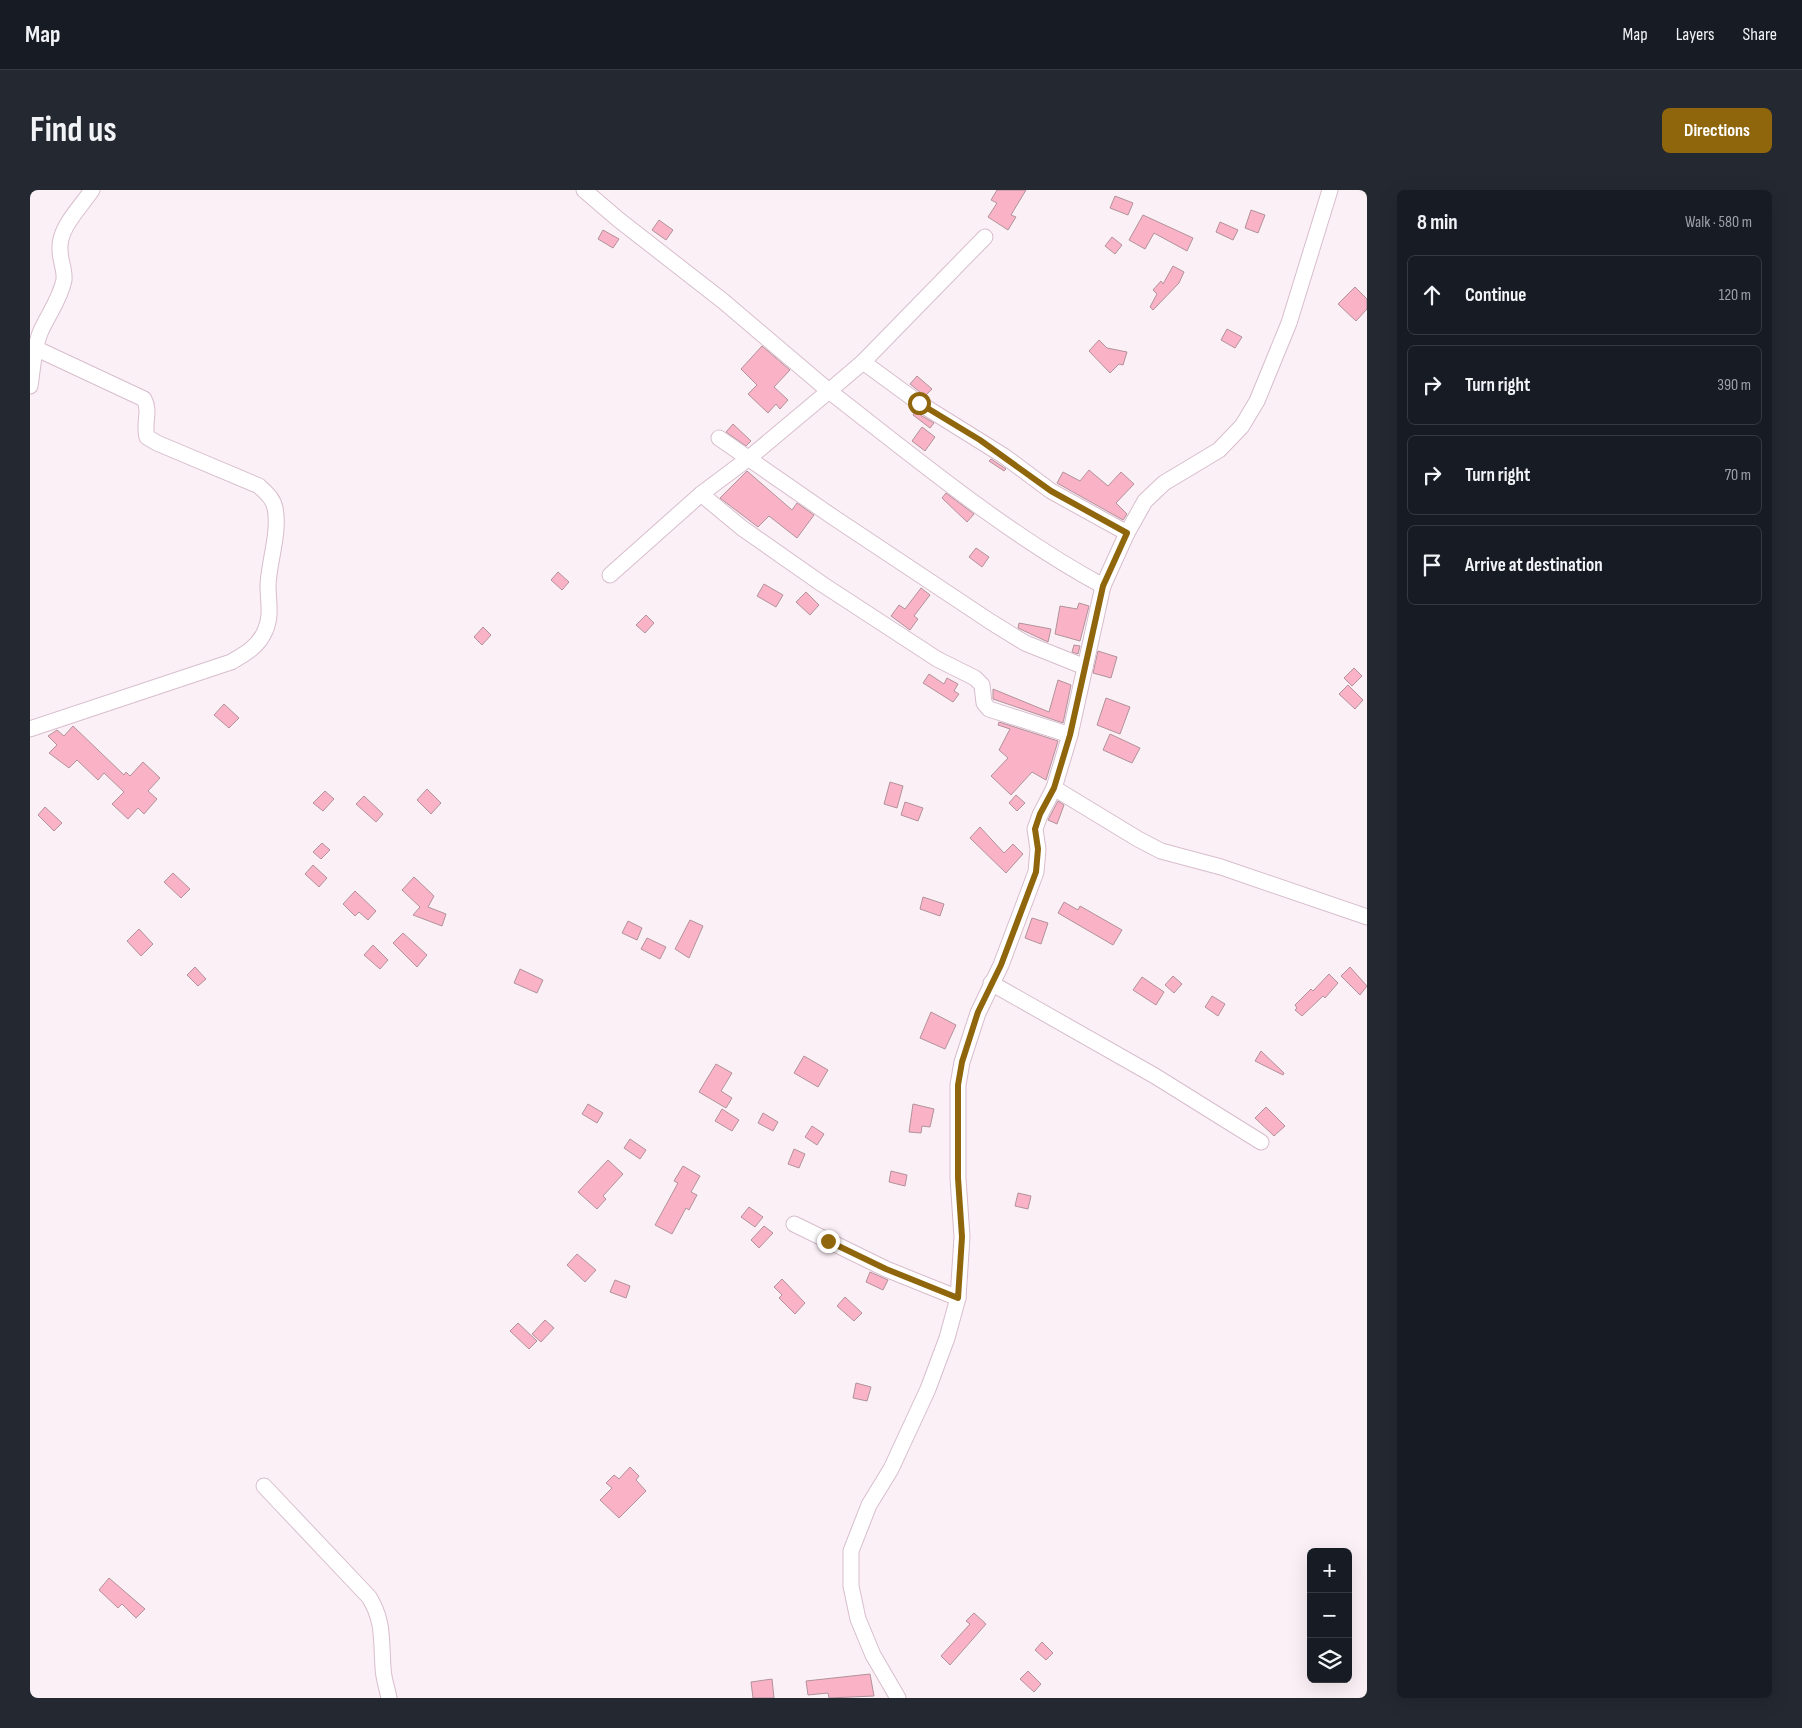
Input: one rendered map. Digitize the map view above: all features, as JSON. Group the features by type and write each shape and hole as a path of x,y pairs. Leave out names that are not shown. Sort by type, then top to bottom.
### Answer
{"street":[{"path":"30,386 34,348 64,281 64,265 60,252 63,232 92,190"},
{"path":"584,190 619,220 723,301 829,391 982,510 1054,559 1103,586"},
{"path":"898,1698 873,1655 858,1619 851,1586 851,1551 862,1519 895,1461 928,1389 947,1338 958,1298 962,1237 958,1178 958,1085 962,1062 978,1012 1001,965 1036,872 1038,849 1035,829 1040,814 1054,788 1070,735 1103,586 1127,533 1154,491 1164,482 1219,450 1242,426 1257,400 1289,323 1330,190"},
{"path":"610,575 701,494 749,458 863,362 985,237"},
{"path":"30,729 231,662 253,648 265,633 269,619 268,585 275,522 275,508 271,498 259,486 157,444 147,437 144,426 148,406 144,399 34,348"},
{"path":"863,362 919,403 1004,456 1051,491 1127,533"},
{"path":"719,438 832,517 1008,633 1025,643 1085,667"},
{"path":"701,494 742,528 822,584 937,659 975,678 982,685 984,703 989,709 1070,735"},
{"path":"1054,788 1161,851 1221,867 1367,917"},
{"path":"991,983 1155,1076 1261,1142"},
{"path":"794,1224 886,1269 958,1298"},
{"path":"264,1486 369,1597 378,1611 383,1670 389,1698"}],"building":[{"path":"997,190 1026,190 1011,215 1016,217 1008,230 988,217 997,203 991,200"},
{"path":"1115,196 1133,203 1128,215 1110,208"},
{"path":"1251,210 1265,215 1258,233 1245,228"},
{"path":"1143,215 1193,238 1187,251 1154,233 1145,249 1129,240"},
{"path":"659,220 673,230 666,240 652,230"},
{"path":"1220,222 1238,230 1233,240 1216,232"},
{"path":"603,230 619,239 613,248 598,239"},
{"path":"1112,237 1122,245 1115,254 1105,246"},
{"path":"1173,266 1184,272 1179,283 1153,310 1150,307 1157,294 1153,290 1161,281 1163,284"},
{"path":"1355,287 1367,299 1367,309 1356,321 1338,304"},
{"path":"1227,329 1242,337 1235,348 1221,340"},
{"path":"1099,340 1107,348 1127,352 1123,365 1119,364 1110,373 1089,351"},
{"path":"762,346 790,370 774,387 788,400 780,409 776,404 768,413 748,394 757,385 741,369"},
{"path":"917,376 932,389 925,396 910,384"},
{"path":"915,412 934,423 930,428 913,415"},
{"path":"733,424 751,441 746,446 726,432"},
{"path":"922,427 935,437 925,451 912,441"},
{"path":"991,459 1006,469 1004,471 989,461"},
{"path":"1089,470 1108,486 1121,472 1134,484 1116,503 1127,514 1123,520 1057,483 1063,472 1080,481"},
{"path":"747,471 792,510 797,503 814,515 797,538 769,516 758,527 720,498"},
{"path":"946,493 974,514 967,522 942,498"},
{"path":"976,548 989,557 982,567 969,557"},
{"path":"558,572 569,582 562,590 551,580"},
{"path":"764,584 783,595 776,607 757,596"},
{"path":"921,588 930,595 914,616 918,619 910,630 891,616 899,605 905,609"},
{"path":"806,592 819,605 810,615 796,602"},
{"path":"1079,603 1089,606 1080,641 1055,634 1060,606 1077,609"},
{"path":"646,615 654,623 645,633 636,625"},
{"path":"1019,623 1051,629 1048,642 1018,628"},
{"path":"483,627 491,635 482,645 474,637"},
{"path":"1074,645 1080,646 1078,654 1072,652"},
{"path":"1098,651 1117,657 1111,678 1093,673"},
{"path":"1354,668 1362,676 1352,686 1344,678"},
{"path":"929,674 944,684 947,678 958,684 954,691 959,694 953,702 923,683"},
{"path":"1058,680 1071,685 1063,723 993,699 993,689 1049,712"},
{"path":"1348,685 1363,700 1355,709 1339,694"},
{"path":"1106,698 1130,707 1120,734 1097,725"},
{"path":"224,704 239,718 229,728 214,715"},
{"path":"999,722 1058,741 1046,780 1032,772 1011,795 991,776 1008,758 999,750 1010,729 998,725"},
{"path":"73,726 124,775 126,772 130,776 143,762 160,778 148,791 157,799 144,814 138,808 128,819 112,804 124,792 104,773 98,780 77,760 69,768 49,753 57,745 48,736 57,730 64,736"},
{"path":"1110,734 1140,748 1132,763 1103,750"},
{"path":"890,782 903,786 897,808 884,804"},
{"path":"427,789 441,803 431,814 417,800"},
{"path":"325,791 334,799 323,811 313,803"},
{"path":"1016,795 1025,803 1017,811 1009,803"},
{"path":"364,796 383,814 376,822 356,804"},
{"path":"1058,801 1064,805 1057,824 1048,820"},
{"path":"905,802 923,808 918,821 901,815"},
{"path":"45,807 62,823 54,831 38,815"},
{"path":"980,827 1004,853 1013,844 1023,854 1006,873 970,838"},
{"path":"322,843 330,850 321,859 313,852"},
{"path":"313,865 327,878 319,887 305,874"},
{"path":"173,873 190,889 181,898 164,882"},
{"path":"414,877 434,896 428,907 446,914 442,926 413,915 420,907 402,890"},
{"path":"355,891 376,911 368,920 359,912 355,916 343,904"},
{"path":"923,897 944,904 940,916 920,909"},
{"path":"1064,902 1078,910 1080,906 1122,930 1113,945 1058,913"},
{"path":"1032,918 1048,923 1041,944 1025,938"},
{"path":"690,920 703,926 689,958 675,949"},
{"path":"628,921 642,928 637,940 622,933"},
{"path":"139,929 153,944 141,956 127,941"},
{"path":"403,933 427,955 417,967 393,943"},
{"path":"647,938 666,947 660,959 641,949"},
{"path":"373,945 388,960 380,969 364,955"},
{"path":"195,967 206,979 198,986 187,975"},
{"path":"1350,967 1367,986 1360,995 1341,976"},
{"path":"520,969 543,980 537,993 514,983"},
{"path":"1329,974 1338,983 1325,998 1323,996 1302,1016 1295,1010 1297,1008 1295,1005 1311,989 1313,991"},
{"path":"1173,976 1182,984 1174,993 1165,985"},
{"path":"1142,977 1164,992 1156,1005 1133,990"},
{"path":"1212,996 1225,1004 1218,1016 1205,1007"},
{"path":"931,1012 956,1025 945,1049 920,1038"},
{"path":"1261,1051 1284,1073 1283,1075 1255,1061"},
{"path":"804,1056 828,1070 818,1087 794,1073"},
{"path":"716,1064 732,1073 721,1091 732,1098 726,1108 699,1092"},
{"path":"588,1104 603,1113 597,1123 582,1114"},
{"path":"913,1104 934,1109 930,1127 922,1126 921,1133 909,1132"},
{"path":"1266,1107 1285,1126 1274,1136 1255,1118"},
{"path":"722,1109 739,1120 732,1131 715,1121"},
{"path":"763,1113 778,1122 773,1131 758,1123"},
{"path":"812,1126 824,1134 817,1145 805,1137"},
{"path":"630,1139 646,1150 640,1159 624,1148"},
{"path":"794,1149 805,1154 799,1168 788,1164"},
{"path":"608,1160 623,1174 603,1196 606,1199 597,1209 578,1192"},
{"path":"683,1166 700,1176 691,1192 697,1195 689,1210 686,1208 672,1234 655,1225 678,1183 674,1181"},
{"path":"891,1171 907,1175 905,1186 889,1182"},
{"path":"1018,1193 1031,1196 1028,1209 1015,1206"},
{"path":"749,1207 763,1217 755,1227 741,1217"},
{"path":"764,1226 773,1233 759,1248 751,1240"},
{"path":"577,1254 596,1270 585,1282 567,1265"},
{"path":"870,1272 888,1280 883,1290 866,1282"},
{"path":"782,1279 805,1303 795,1314 779,1298 782,1295 774,1287"},
{"path":"615,1280 630,1286 626,1298 610,1292"},
{"path":"845,1297 862,1313 854,1321 837,1306"},
{"path":"545,1320 554,1328 541,1342 532,1334"},
{"path":"518,1323 537,1341 529,1349 510,1331"},
{"path":"856,1383 871,1387 867,1401 853,1398"},
{"path":"630,1467 639,1476 636,1480 646,1491 619,1518 600,1500 612,1488 606,1483 614,1475 619,1479"},
{"path":"109,1578 145,1609 136,1618 122,1604 118,1608 99,1590"},
{"path":"974,1613 986,1624 950,1665 941,1656 970,1624 966,1621"},
{"path":"1042,1642 1053,1653 1046,1660 1035,1650"},
{"path":"1028,1671 1041,1684 1034,1692 1020,1679"},
{"path":"870,1674 874,1696 829,1698 828,1693 808,1695 806,1681"},
{"path":"772,1679 774,1698 753,1698 751,1682"}],"route":[{"path":"828,1241 886,1269 958,1298 962,1237 958,1178 958,1085 962,1062 978,1012 1001,965 1036,872 1038,849 1035,829 1040,814 1054,788 1070,735 1103,586 1127,533 1051,491 980,440 919,403"}]}
